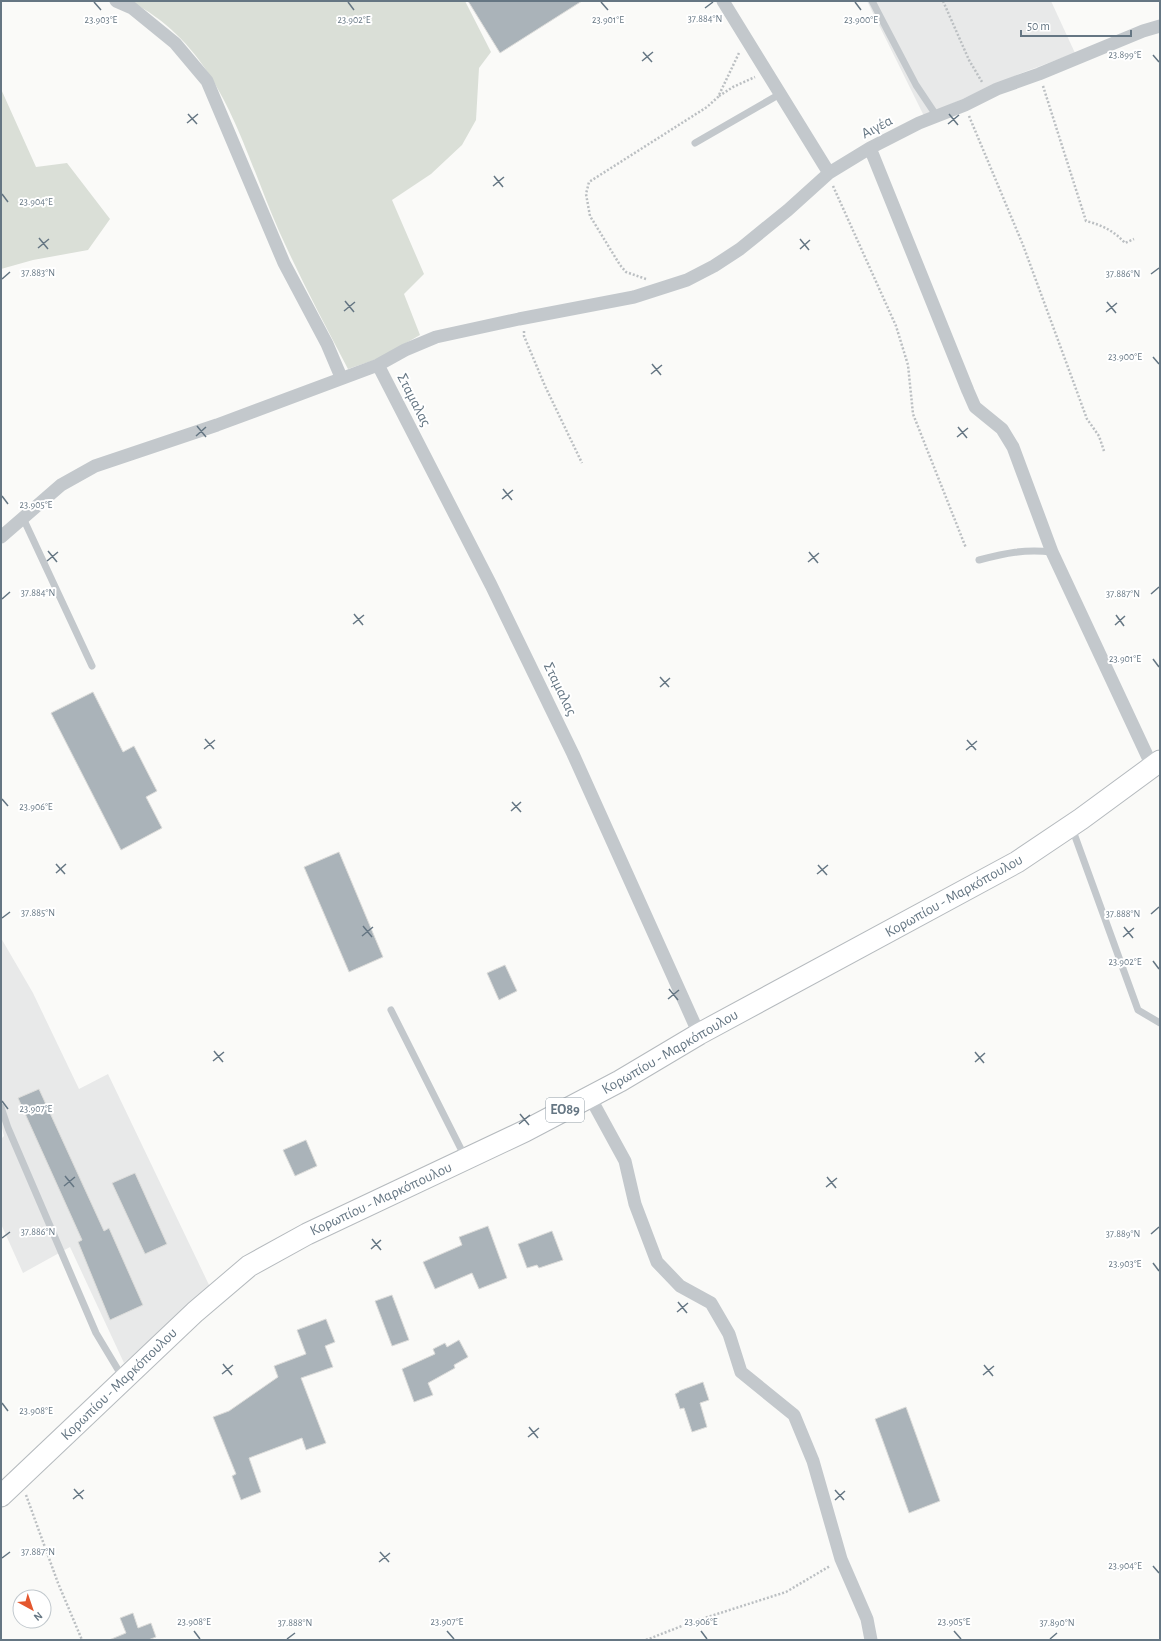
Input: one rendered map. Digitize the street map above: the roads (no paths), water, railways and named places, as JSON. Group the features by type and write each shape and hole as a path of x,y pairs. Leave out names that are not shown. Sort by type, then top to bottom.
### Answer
{"main road":[{"name":"Κορωπίου - Μαρκόπουλου","path":"1,1496 195,1312 249,1266 307,1234 466,1159 590,1097 699,1034 1017,862 1071,826 1156,763"}],"street":[{"path":"116,1 132,8 175,43 207,81 284,263 327,344 341,377"},
{"path":"723,1 828,173"},
{"name":"Αιγέα","path":"1,537 61,485 95,466 217,425 341,377 378,365 405,350 436,337 523,318 634,297 687,280 714,266 740,249 788,210 828,173 870,148 936,115 965,105 989,92 1039,74 1143,31 1160,26"},
{"path":"870,148 975,407 1002,428 1013,447 1052,552 1156,763"},
{"name":"Σταμαλας","path":"378,365 491,585 573,754 699,1034"},
{"path":"590,1097 624,1161 636,1204 657,1262 680,1286 711,1303 729,1334 741,1372 794,1415 813,1461 841,1559 867,1619 871,1640"}],"lane":[{"path":"872,1 916,85 936,115"},
{"path":"695,144 780,94"},
{"path":"23,518 92,666"},
{"path":"979,560 1010,551 1030,549 1052,552"},
{"path":"1071,826 1138,1010 1160,1023"},
{"path":"391,1010 466,1159"},
{"path":"1,1107 8,1128 96,1333 124,1380"}]}
